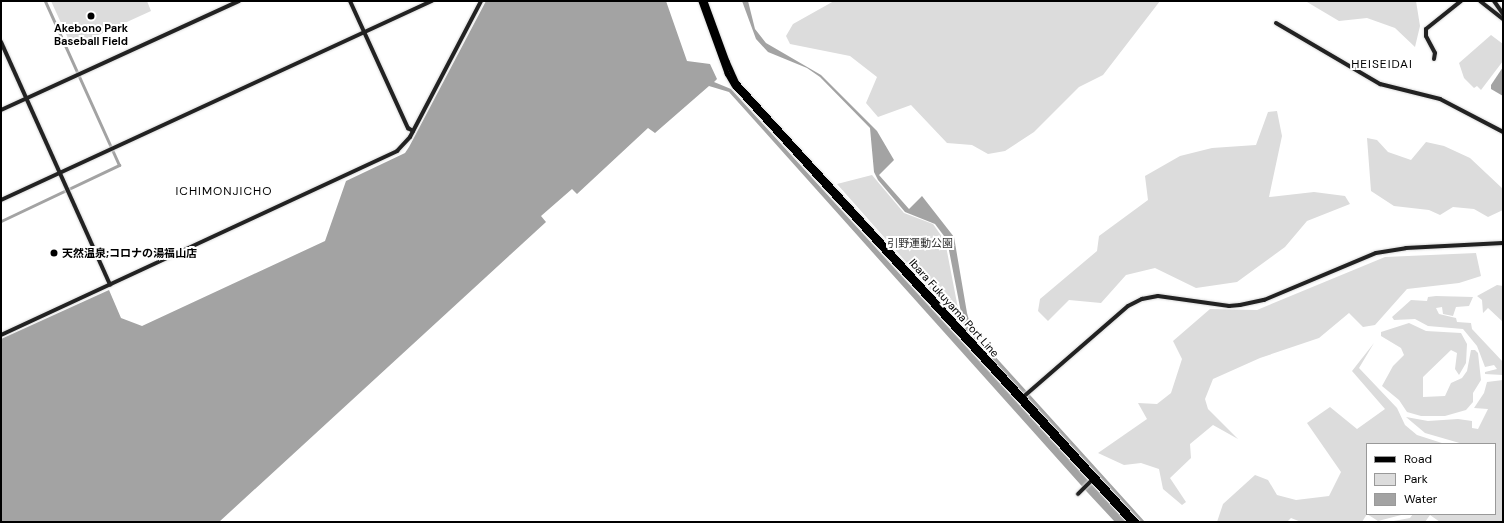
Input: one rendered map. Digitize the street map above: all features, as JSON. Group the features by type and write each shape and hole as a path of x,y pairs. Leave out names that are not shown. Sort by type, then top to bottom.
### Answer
{"main road":[{"name":"Ibara Fukuyama Port Line","path":"701,1 727,73 734,85 1022,399"},
{"name":"Ibara Fukuyama Port Line","path":"705,1 726,62 737,83 1132,522"},
{"name":"Ibara Fukuyama Port Line","path":"1093,479 1137,522"}],"street":[{"path":"1,110 239,1"},
{"path":"350,1 408,128 412,131"},
{"path":"1,200 432,1"},
{"path":"1,335 397,151 412,131 481,1"},
{"path":"1434,59 1435,53 1426,36 1426,29 1462,1"},
{"path":"1480,1 1503,20"},
{"path":"1494,1 1503,14"},
{"path":"1276,23 1380,84 1440,99 1503,132"},
{"path":"1,42 110,284"},
{"path":"1022,399 1128,306 1142,299 1165,296 1229,306 1240,305 1264,300 1376,253 1406,248 1503,243"},
{"path":"1078,494 1093,479"}],"green space":[{"path":"51,1 147,1 151,11 72,47"},
{"path":"834,1 1160,1 1103,75 1079,87 1034,132 1005,151 988,154 972,145 947,143 911,105 878,117 866,103 877,77 850,56 790,44 786,36 793,24"},
{"path":"1416,1 1420,26 1415,47 1395,28 1367,18 1339,21 1307,2"},
{"path":"1491,35 1503,44 1503,61 1481,90 1477,86 1474,88 1464,78 1459,63"},
{"path":"1277,111 1282,136 1269,197 1314,192 1345,196 1350,204 1307,221 1285,247 1237,282 1196,288 1155,268 1126,275 1101,303 1069,300 1048,321 1038,311 1040,299 1097,251 1099,236 1148,200 1145,176 1180,156 1212,148 1256,145 1268,112"},
{"path":"1367,138 1377,140 1388,152 1411,160 1426,142 1444,146 1470,158 1503,189 1503,210 1488,217 1474,209 1453,207 1440,215 1429,210 1394,206 1371,191"},
{"name":"引野運動公園","path":"872,175 904,213 933,224 945,241 961,324 837,184"},
{"path":"1476,253 1481,276 1459,283 1407,289 1375,325 1363,327 1349,313 1319,338 1260,358 1213,379 1205,399 1208,409 1238,439 1213,425 1190,444 1191,458 1170,478 1186,502 1182,505 1163,489 1159,469 1141,463 1124,465 1098,453 1147,419 1138,403 1157,404 1171,393 1182,359 1173,341 1210,309 1257,310 1385,257"},
{"path":"1497,285 1503,286 1503,322 1488,308 1483,313 1482,300 1477,296"},
{"path":"1428,297 1473,297 1469,306 1456,307 1453,316 1443,314 1442,307 1436,308 1439,314 1456,318 1457,322 1471,323 1472,329 1503,362 1503,375 1485,374 1485,372 1497,369 1494,365 1485,367 1477,346 1463,329 1428,326 1415,319 1394,320 1392,317 1411,300 1427,301"},
{"path":"1409,323 1426,331 1461,333 1467,344 1466,363 1459,375 1455,369 1457,353 1451,350 1423,377 1423,397 1445,396 1451,383 1462,378 1467,371 1471,350 1475,350 1478,353 1481,380 1473,393 1473,402 1466,410 1445,416 1421,416 1407,412 1399,400 1382,386 1393,366 1404,355 1401,348 1381,336 1381,332"},
{"path":"1374,343 1359,368 1397,408 1405,425 1417,435 1442,443 1366,443 1366,515 1362,522 1301,522 1291,518 1287,522 1217,522 1223,504 1255,475 1268,480 1277,495 1296,500 1329,496 1341,472 1307,423 1330,407 1357,429 1385,409 1352,371"},
{"path":"1503,380 1503,522 1440,522 1430,515 1496,515 1496,443 1460,443 1425,433 1406,417 1428,421 1458,419 1472,421 1472,428 1478,429 1488,409 1474,408 1484,393 1487,382"},
{"path":"1369,515 1401,515 1378,521"},
{"path":"1412,515 1430,515 1425,522 1388,522 1410,518"}],"water":[{"path":"486,1 666,1 687,61 710,64 717,79 714,82 731,89 1126,522 1115,522 1088,493 729,92 709,86 655,133 648,128 577,194 572,189 541,216 546,222 219,522 1,522 1,339 109,290 121,318 142,326 325,241 346,181 405,153"},
{"path":"742,1 748,1 755,29 766,43 821,75 877,131 894,160 879,175 909,209 922,196 954,237 967,313 972,331 1145,522 1141,522 964,328 947,240 935,224 905,212 878,180 874,172 870,128 820,77 807,68 768,52 756,39"},
{"path":"1503,67 1503,96 1491,89 1491,85"}],"waterway":[{"path":"1,221 119,165 45,1"}],"place":[{"name":"Akebono Park Baseball Field","path":"91,16"},
{"name":"天然温泉;コロナの湯福山店","path":"54,253"}],"district":[{"name":"HEISEIDAI","path":"1382,65"},
{"name":"ICHIMONJICHO","path":"224,192"}]}
